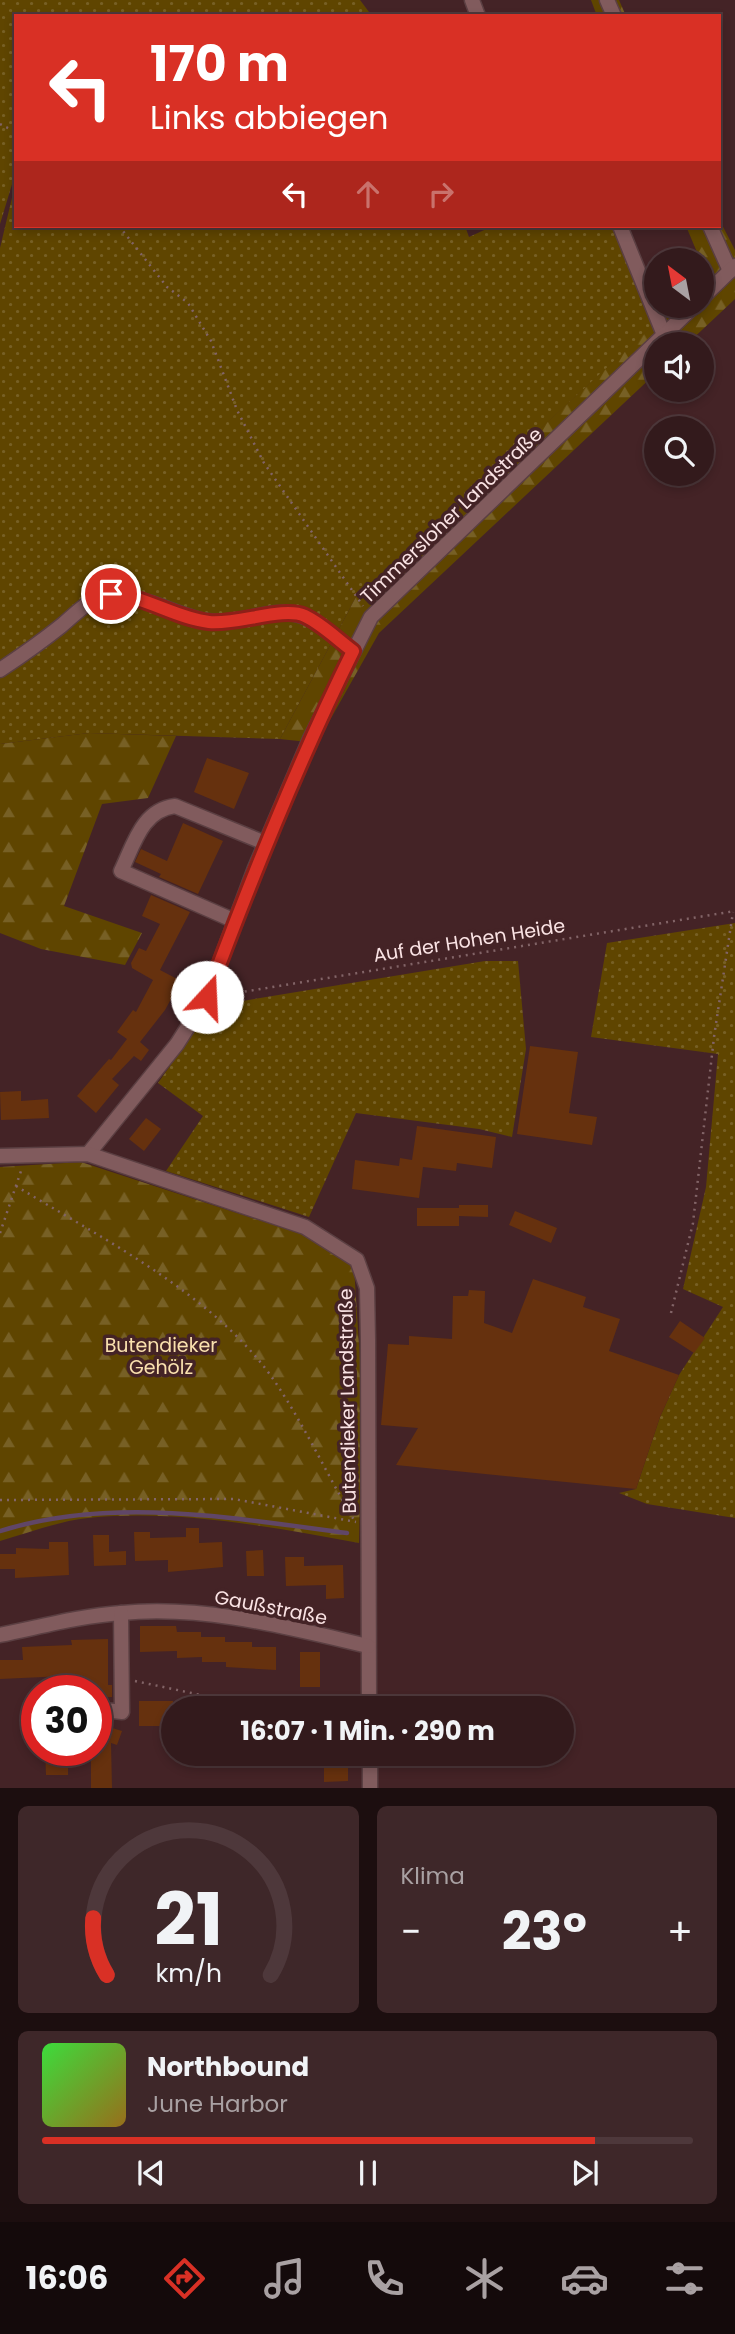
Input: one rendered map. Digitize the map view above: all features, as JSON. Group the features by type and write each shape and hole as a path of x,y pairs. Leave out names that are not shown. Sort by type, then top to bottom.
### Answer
{"street":[{"path":"621,228 663,332"},
{"path":"711,228 733,269 714,287"},
{"name":"Timmersloher Landstraße","path":"667,332 682,318"},
{"name":"Timmersloher Landstraße","path":"88,1154 177,1044 207,997 265,843 310,738 371,617 396,597 644,355"},
{"path":"0,670 35,647 97,598 111,594 125,595 180,616 210,622 240,622 292,613 305,617 353,651"},
{"path":"235,921 121,871 146,820 161,808 175,806 265,843"},
{"name":"Butendieker Landstraße","path":"0,1156 88,1154 305,1227 357,1259 367,1288 362,1524 369,1696"},
{"name":"Gaußstraße","path":"0,1635 121,1613 178,1611 242,1617 368,1646"},
{"path":"112,1711 122,1712 121,1613"},
{"path":"370,1766 370,1788"}],"path":[{"path":"121,228 167,287 188,303 211,341 237,410 264,463 371,617"},
{"path":"671,1313 693,1223 734,911"},
{"name":"Auf der Hohen Heide","path":"207,997 734,911"},
{"path":"0,1233 26,1154"},
{"path":"16,1186 124,1252 212,1313 270,1376 362,1524"},
{"path":"0,1500 234,1499 362,1524"},
{"path":"123,1679 204,1696"}],"green space":[{"path":"0,0 360,0 370,14 14,14 14,178 0,224"},
{"path":"591,0 619,0 625,14 596,14"},
{"path":"14,189 14,228 466,228 469,237 489,228 617,228 644,296 644,318 653,318 655,324 356,597 280,739 89,733 0,744 0,248"},
{"path":"721,223 735,250 735,299 700,332 646,332 661,318 714,318 714,248 695,248 687,228 721,228"},
{"path":"644,333 644,384 379,633 317,743 280,739 356,597"},
{"path":"89,733 176,736 148,798 102,804 64,906 142,933 125,965 41,949 0,933 0,744"},
{"path":"735,923 735,1518 647,1504 619,1493 636,1489 660,1417 679,1375 723,1307 683,1289 706,1187 718,1054 591,1037 607,943"},
{"path":"485,961 518,961 526,1049 512,1137 479,1129 356,1113 309,1217 166,1171 203,1116 158,1083 212,1006"},
{"name":"Butendieker Gehölz","path":"81,1162 301,1234 354,1267 362,1392 359,1543 224,1521 156,1516 88,1518 55,1524 0,1541 0,1167"}],"building":[{"path":"207,758 249,773 234,809 194,792"},
{"path":"183,823 223,841 198,894 159,877 161,874 135,862 141,849 167,861"},
{"path":"151,895 190,912 160,970 181,981 165,1010 140,1042 149,1050 141,1061 134,1056 112,1079 119,1085 96,1113 77,1096 127,1039 117,1032 133,1010 136,1012 153,980 132,968 131,963 139,948 146,951 160,924 142,916"},
{"path":"530,1046 578,1052 569,1113 597,1117 592,1145 517,1134"},
{"path":"21,1091 21,1101 48,1099 49,1118 1,1120 0,1092"},
{"path":"146,1118 161,1129 144,1151 129,1139"},
{"path":"417,1126 496,1137 492,1168 457,1163 456,1171 423,1167 419,1198 352,1189 355,1160 399,1166 400,1158 412,1160"},
{"path":"459,1205 488,1205 488,1217 459,1216 459,1226 417,1226 417,1208 459,1208"},
{"path":"515,1211 557,1228 551,1243 509,1225"},
{"path":"533,1279 586,1297 583,1307 620,1319 609,1351 679,1375 660,1417 636,1489 396,1465 418,1428 381,1425 388,1344 409,1345 409,1336 452,1339 453,1296 468,1296 469,1290 485,1291 484,1323 512,1333"},
{"path":"680,1321 705,1338 694,1353 669,1337"},
{"path":"186,1528 199,1528 199,1543 222,1542 223,1567 168,1572 168,1560 135,1561 134,1532 150,1532 150,1538 186,1537"},
{"path":"93,1535 109,1535 109,1552 126,1551 126,1565 94,1566"},
{"path":"49,1542 68,1542 69,1575 15,1578 15,1569 0,1569 0,1554 16,1554 16,1548 49,1549"},
{"path":"263,1550 264,1576 247,1576 246,1551"},
{"path":"285,1557 304,1557 304,1566 343,1565 344,1598 326,1599 326,1585 286,1586"},
{"path":"140,1626 176,1626 177,1632 201,1632 201,1637 225,1637 225,1642 252,1642 252,1647 276,1647 276,1670 226,1667 226,1662 202,1662 202,1657 177,1658 177,1651 140,1652"},
{"path":"108,1639 108,1675 21,1675 21,1678 0,1679 0,1660 23,1660 22,1647 72,1645 71,1640"},
{"path":"300,1652 320,1652 320,1687 300,1687"},
{"path":"139,1701 161,1701 161,1726 139,1726"},
{"path":"112,1728 122,1731 117,1745 112,1743"},
{"path":"46,1766 68,1766 68,1775 46,1775"},
{"path":"91,1766 112,1766 112,1788 91,1788"},
{"path":"324,1766 348,1766 348,1781 324,1782"}],"waterway":[{"path":"0,1531 43,1520 129,1512 260,1521 347,1533"}],"route":[{"path":"111,594 125,595 180,616 210,622 240,622 292,613 305,617 353,651 310,738 283,801 207,997"}]}
